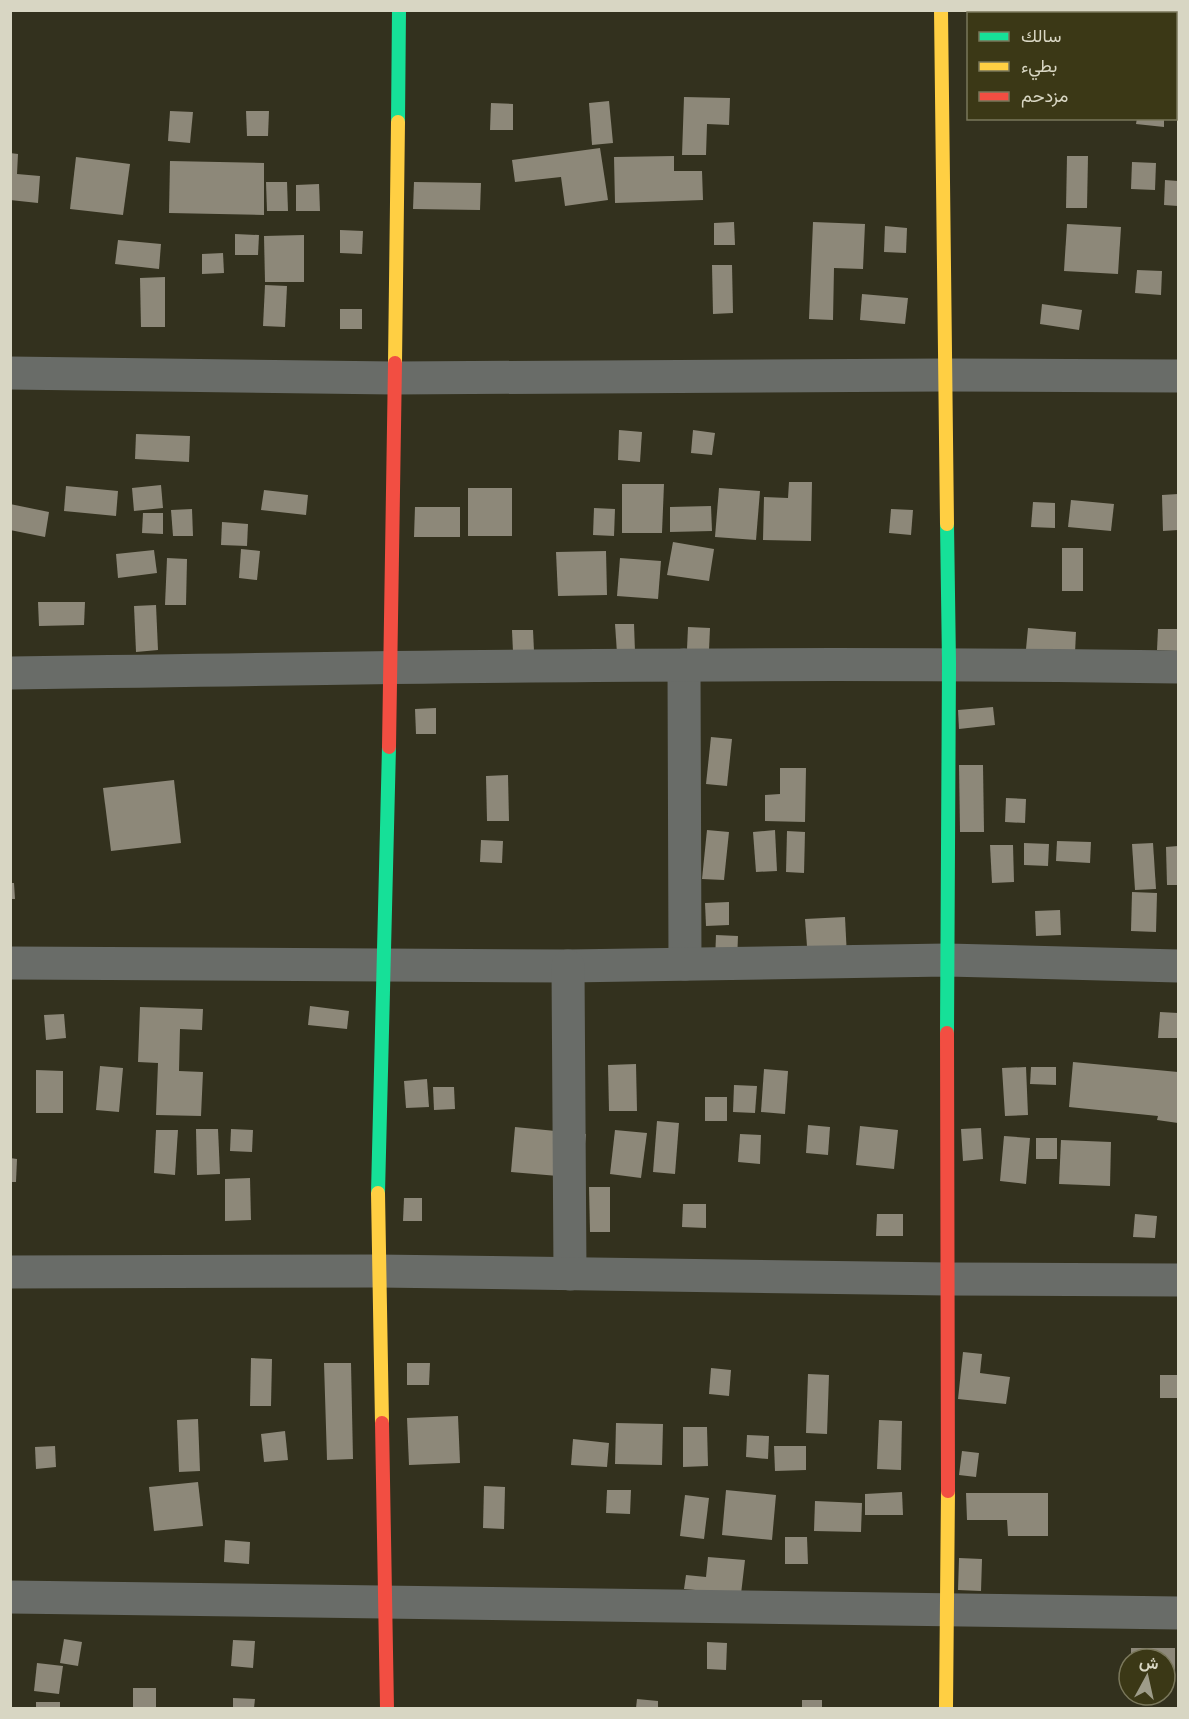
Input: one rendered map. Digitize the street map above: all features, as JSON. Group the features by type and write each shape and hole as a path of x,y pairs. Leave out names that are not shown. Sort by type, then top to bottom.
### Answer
{"street":[{"path":"387,1708 378,1180 382,964 392,667 399,10"},
{"path":"941,10 949,663 946,1708"},
{"path":"10,373 394,378 1179,376"},
{"path":"10,673 392,667 949,663 1179,667"},
{"path":"684,665 686,964"},
{"path":"10,963 568,966 947,960 1179,966"},
{"path":"568,966 570,1274"},
{"path":"10,1272 378,1271 1179,1280"},
{"path":"10,1597 1179,1612"}],"building":[{"path":"684,97 730,98 729,125 707,124 706,155 682,155"},
{"path":"609,101 613,143 592,145 589,103"},
{"path":"491,103 513,104 513,130 490,130"},
{"path":"170,111 193,112 190,143 168,141"},
{"path":"246,111 269,111 268,136 247,136"},
{"path":"1137,120 1164,120 1164,127 1136,124"},
{"path":"600,148 608,200 565,206 561,177 515,182 512,160"},
{"path":"10,153 18,154 17,174 40,176 38,203 10,200"},
{"path":"674,156 674,171 702,171 703,200 615,203 614,157"},
{"path":"1067,156 1088,156 1087,208 1066,208"},
{"path":"76,157 130,164 123,215 70,209"},
{"path":"170,161 264,163 264,215 169,213"},
{"path":"1132,162 1156,163 1155,190 1131,189"},
{"path":"1165,180 1178,181 1178,206 1164,205"},
{"path":"266,182 287,182 288,211 267,211"},
{"path":"414,182 481,183 480,210 413,209"},
{"path":"319,184 320,211 296,211 296,185"},
{"path":"734,222 735,245 714,245 714,223"},
{"path":"813,222 865,224 863,269 834,268 833,320 809,319"},
{"path":"1067,224 1121,227 1118,274 1064,271"},
{"path":"885,226 907,228 906,253 884,252"},
{"path":"340,230 363,231 362,254 340,253"},
{"path":"235,234 259,235 258,255 235,255"},
{"path":"304,235 304,282 265,282 264,236"},
{"path":"118,240 161,244 159,269 115,264"},
{"path":"223,253 224,273 202,274 202,254"},
{"path":"712,265 732,265 733,313 713,314"},
{"path":"1137,270 1162,271 1161,295 1135,293"},
{"path":"165,277 165,327 141,327 140,278"},
{"path":"265,285 287,286 285,327 263,326"},
{"path":"862,294 908,298 905,324 860,320"},
{"path":"1042,304 1082,310 1079,330 1040,324"},
{"path":"340,309 362,309 362,329 340,329"},
{"path":"619,430 642,432 640,462 618,460"},
{"path":"693,430 715,433 712,455 691,453"},
{"path":"136,434 190,436 189,462 135,459"},
{"path":"789,482 812,482 811,541 763,540 764,497 788,498"},
{"path":"622,484 664,484 662,533 622,533"},
{"path":"161,485 163,508 134,511 132,488"},
{"path":"66,486 118,491 116,516 64,511"},
{"path":"468,488 512,488 512,536 468,536"},
{"path":"719,488 760,491 756,540 715,537"},
{"path":"264,490 308,495 306,515 261,510"},
{"path":"1178,494 1178,530 1163,531 1162,495"},
{"path":"1071,500 1114,504 1111,531 1068,527"},
{"path":"1033,502 1055,503 1055,528 1031,527"},
{"path":"10,504 49,512 45,537 10,530"},
{"path":"711,506 712,531 670,532 670,507"},
{"path":"415,507 460,507 460,537 414,537"},
{"path":"594,508 615,509 614,536 593,535"},
{"path":"192,509 193,536 173,536 171,510"},
{"path":"891,509 913,510 911,535 889,533"},
{"path":"143,513 163,513 163,534 142,533"},
{"path":"222,522 248,524 247,546 221,545"},
{"path":"673,542 714,549 709,581 667,575"},
{"path":"1062,548 1083,548 1083,591 1062,591"},
{"path":"241,549 260,551 257,580 239,578"},
{"path":"154,550 157,573 118,578 116,554"},
{"path":"606,551 607,595 558,596 556,552"},
{"path":"167,558 187,559 186,605 165,605"},
{"path":"620,558 661,561 658,599 617,596"},
{"path":"38,602 85,602 84,625 39,626"},
{"path":"156,605 158,650 136,652 134,606"},
{"path":"615,624 634,624 635,652 617,653"},
{"path":"688,627 710,628 709,650 687,649"},
{"path":"1028,628 1076,632 1075,653 1026,649"},
{"path":"1158,629 1178,629 1178,651 1157,650"},
{"path":"512,630 533,630 534,651 513,652"},
{"path":"993,707 995,725 959,729 958,710"},
{"path":"436,708 436,734 416,734 415,709"},
{"path":"711,737 732,739 727,786 706,784"},
{"path":"959,765 983,765 984,832 960,832"},
{"path":"780,768 806,768 805,822 765,821 765,795 780,794"},
{"path":"508,775 509,821 487,821 486,776"},
{"path":"174,780 181,843 111,851 103,788"},
{"path":"1006,798 1026,799 1025,823 1005,822"},
{"path":"707,830 729,832 724,880 702,879"},
{"path":"775,830 777,871 756,872 753,832"},
{"path":"787,831 805,832 804,873 786,872"},
{"path":"481,840 503,841 502,863 480,862"},
{"path":"1057,841 1091,842 1090,863 1056,861"},
{"path":"1024,843 1049,844 1048,866 1024,865"},
{"path":"1153,843 1156,889 1135,890 1132,844"},
{"path":"990,845 1013,845 1014,882 992,883"},
{"path":"1178,846 1178,885 1167,885 1166,847"},
{"path":"10,883 14,883 15,899 10,899"},
{"path":"1132,892 1157,893 1156,932 1131,931"},
{"path":"729,902 729,925 706,926 705,903"},
{"path":"1060,910 1061,935 1036,936 1035,911"},
{"path":"845,917 847,957 808,960 805,919"},
{"path":"716,935 738,936 737,961 715,961"},
{"path":"310,1006 349,1011 347,1029 308,1025"},
{"path":"140,1007 203,1009 202,1030 180,1029 179,1071 203,1072 201,1116 156,1115 158,1063 138,1062"},
{"path":"1160,1012 1178,1013 1178,1038 1158,1038"},
{"path":"64,1014 66,1038 46,1040 44,1015"},
{"path":"1073,1062 1178,1072 1178,1123 1157,1120 1158,1116 1069,1107"},
{"path":"636,1064 637,1111 609,1111 608,1065"},
{"path":"100,1066 123,1068 119,1112 96,1110"},
{"path":"1026,1067 1028,1115 1005,1116 1002,1068"},
{"path":"1031,1067 1056,1067 1056,1085 1030,1084"},
{"path":"764,1069 788,1071 785,1114 761,1112"},
{"path":"36,1070 63,1071 63,1113 36,1113"},
{"path":"427,1079 429,1107 406,1108 404,1081"},
{"path":"734,1085 757,1086 755,1113 733,1112"},
{"path":"433,1087 454,1087 455,1109 434,1110"},
{"path":"705,1097 727,1097 727,1121 705,1121"},
{"path":"657,1121 679,1123 675,1174 653,1172"},
{"path":"808,1125 830,1127 828,1155 806,1153"},
{"path":"860,1126 898,1130 894,1169 856,1165"},
{"path":"515,1127 586,1134 584,1153 558,1176 511,1172"},
{"path":"981,1128 983,1159 963,1161 961,1129"},
{"path":"196,1129 218,1129 220,1174 197,1175"},
{"path":"231,1129 253,1130 252,1152 230,1151"},
{"path":"156,1130 178,1130 175,1175 154,1173"},
{"path":"615,1130 647,1133 641,1178 610,1174"},
{"path":"740,1134 761,1135 760,1164 738,1162"},
{"path":"1004,1136 1030,1138 1026,1184 1000,1181"},
{"path":"1036,1138 1057,1138 1057,1159 1036,1159"},
{"path":"1061,1140 1111,1142 1110,1186 1059,1184"},
{"path":"10,1158 17,1159 16,1182 10,1182"},
{"path":"250,1178 251,1220 225,1221 225,1179"},
{"path":"589,1187 610,1187 610,1232 590,1232"},
{"path":"404,1198 422,1198 422,1221 403,1221"},
{"path":"683,1204 706,1204 706,1228 682,1227"},
{"path":"877,1214 903,1214 903,1236 876,1236"},
{"path":"1135,1214 1157,1216 1155,1238 1133,1237"},
{"path":"963,1352 982,1354 980,1373 1010,1377 1006,1404 958,1399"},
{"path":"251,1358 272,1359 271,1406 250,1406"},
{"path":"324,1363 351,1363 353,1459 327,1460"},
{"path":"407,1363 430,1363 429,1385 407,1385"},
{"path":"711,1368 731,1370 729,1396 709,1394"},
{"path":"808,1374 829,1375 827,1434 806,1433"},
{"path":"1160,1375 1178,1375 1178,1398 1160,1398"},
{"path":"458,1416 460,1463 409,1465 407,1418"},
{"path":"198,1419 200,1471 179,1472 177,1420"},
{"path":"879,1420 902,1421 901,1470 877,1469"},
{"path":"616,1423 663,1424 662,1465 615,1464"},
{"path":"683,1427 707,1427 708,1466 683,1467"},
{"path":"285,1431 288,1460 264,1462 261,1434"},
{"path":"747,1435 769,1436 768,1459 746,1457"},
{"path":"573,1439 609,1443 607,1467 571,1465"},
{"path":"55,1446 56,1467 36,1469 35,1447"},
{"path":"774,1446 806,1446 806,1470 775,1471"},
{"path":"962,1451 979,1453 976,1477 959,1475"},
{"path":"198,1482 203,1526 154,1531 149,1487"},
{"path":"484,1486 505,1487 504,1529 483,1528"},
{"path":"607,1490 631,1490 630,1514 606,1513"},
{"path":"726,1490 776,1495 772,1540 722,1535"},
{"path":"902,1492 903,1515 865,1515 865,1494"},
{"path":"966,1493 1048,1493 1048,1536 1008,1536 1007,1520 967,1520"},
{"path":"685,1495 709,1498 704,1539 680,1536"},
{"path":"815,1501 862,1503 861,1532 814,1531"},
{"path":"785,1537 807,1537 808,1564 785,1564"},
{"path":"225,1540 250,1542 249,1564 224,1562"},
{"path":"708,1557 745,1560 741,1594 684,1589 686,1575 706,1577"},
{"path":"959,1558 982,1559 981,1591 958,1590"},
{"path":"64,1639 82,1642 78,1666 60,1663"},
{"path":"233,1640 255,1641 253,1668 231,1666"},
{"path":"707,1642 727,1643 726,1670 707,1669"},
{"path":"37,1663 63,1666 59,1694 34,1691"},
{"path":"133,1688 156,1688 156,1708 133,1708"},
{"path":"233,1698 255,1699 254,1708 233,1708"},
{"path":"637,1699 658,1701 658,1708 636,1708"},
{"path":"802,1700 822,1700 822,1708 802,1708"},
{"path":"36,1702 60,1702 60,1708 36,1708"}],"traffic: fast":[{"path":"398,122 399,10"},
{"path":"947,524 949,663 947,1033"},
{"path":"378,1193 389,747"}],"traffic: slow":[{"path":"941,10 947,524"},
{"path":"395,363 398,122"},
{"path":"378,1193 382,1423"},
{"path":"946,1708 948,1491"}],"traffic: jam":[{"path":"389,747 395,363"},
{"path":"947,1033 948,1491"},
{"path":"382,1423 387,1708"}]}
